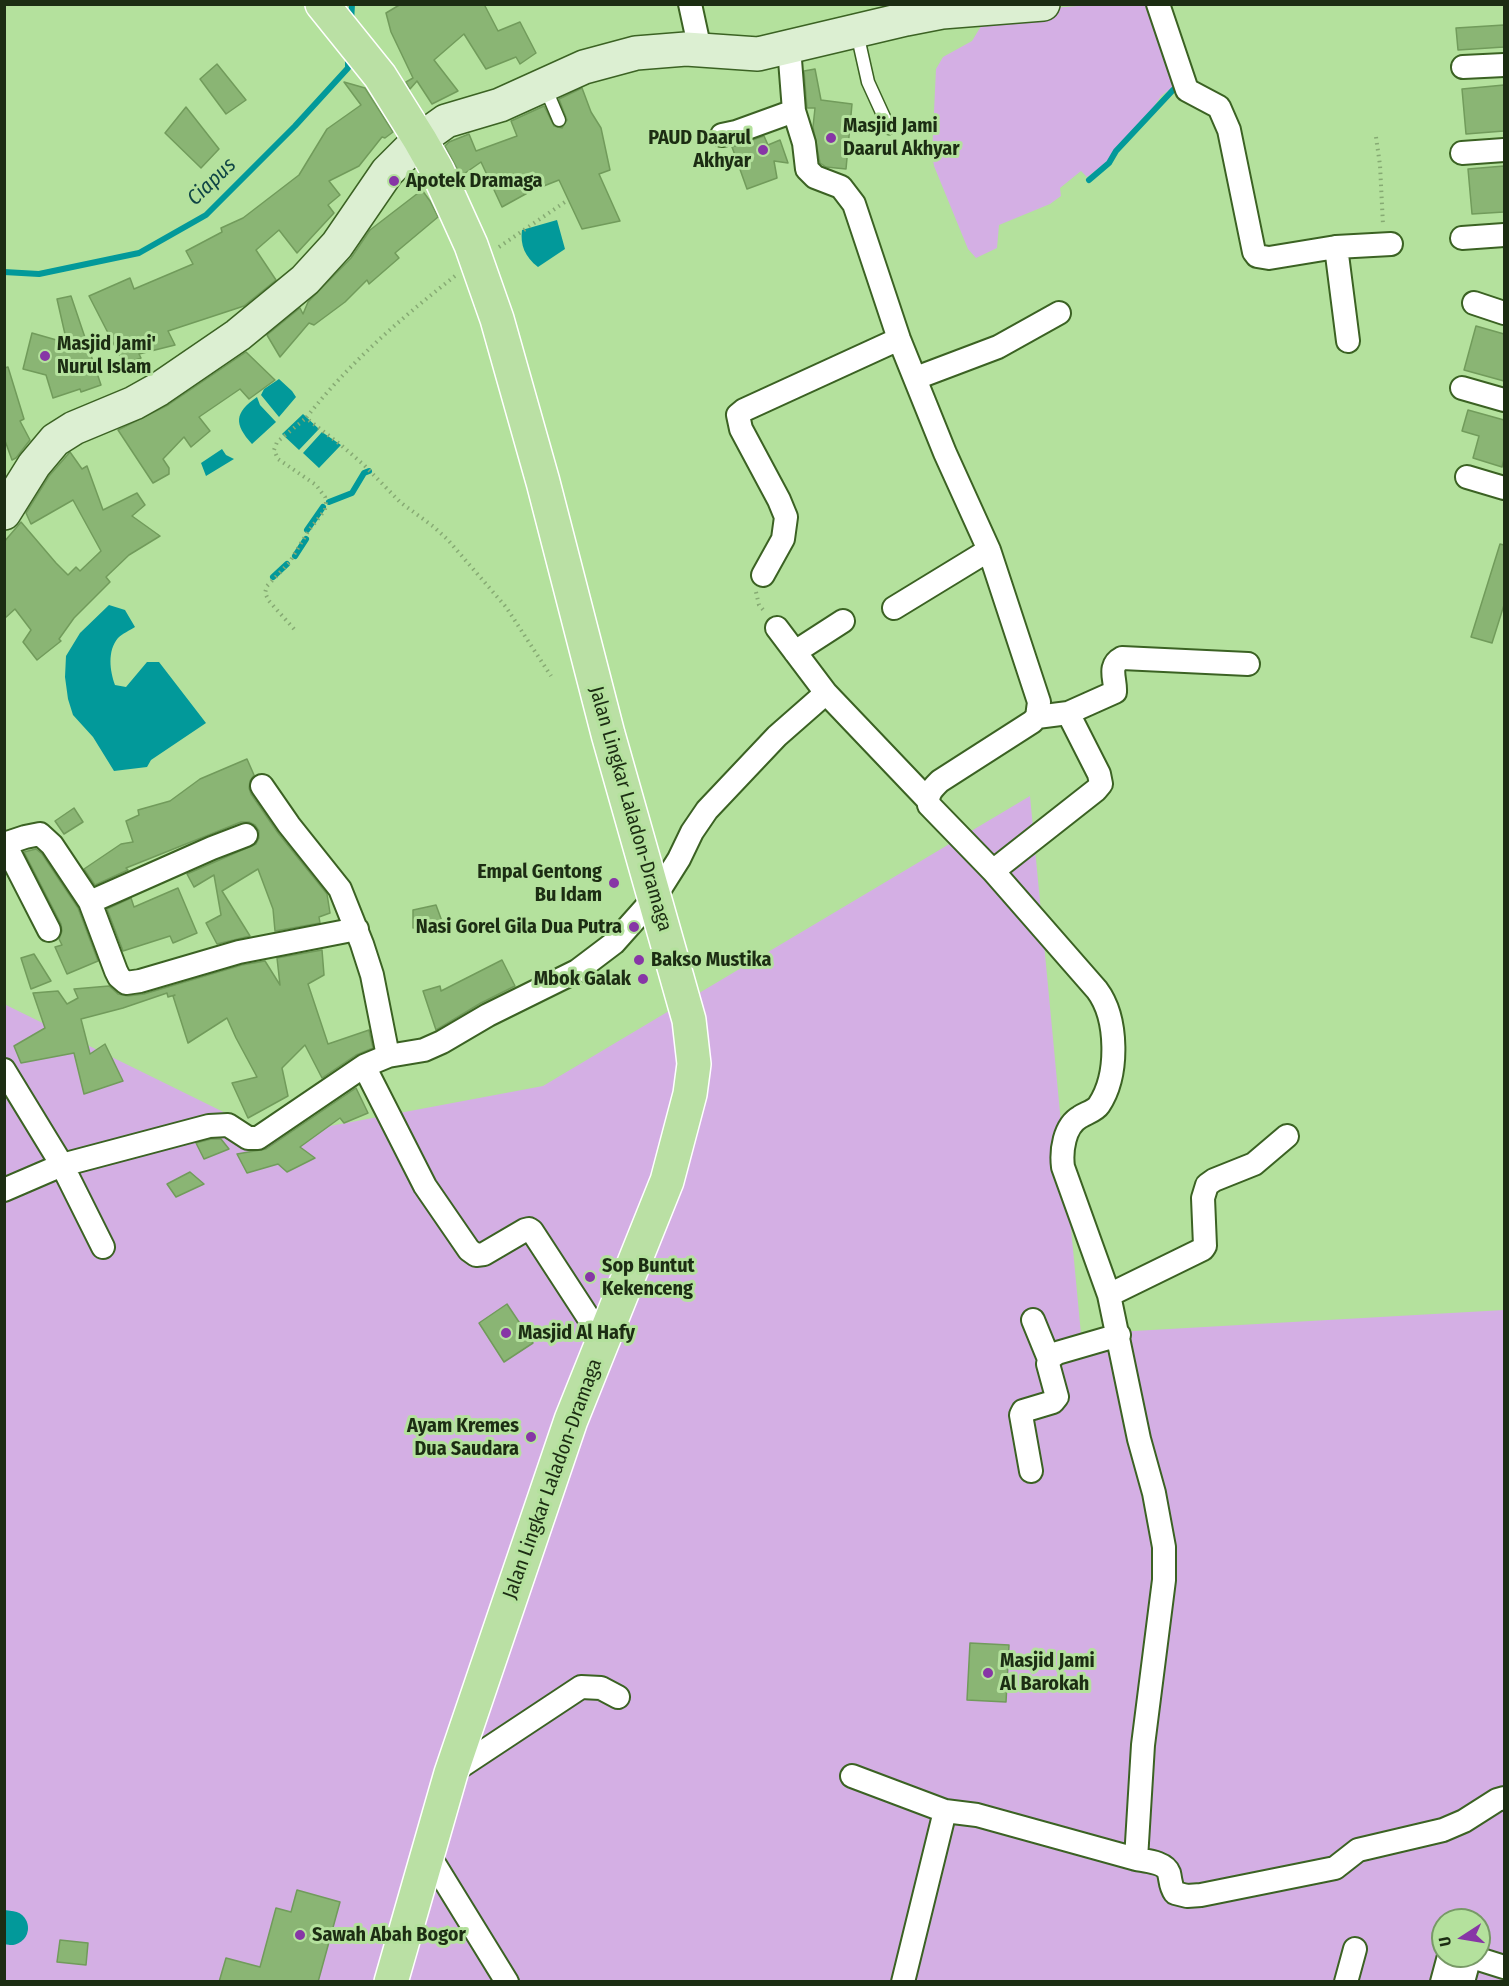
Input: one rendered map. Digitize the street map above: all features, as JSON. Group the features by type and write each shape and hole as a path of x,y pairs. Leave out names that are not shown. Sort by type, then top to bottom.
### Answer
{"main road":[{"name":"Jalan Lingkar Laladon-Dramaga","path":"325,8 380,76 437,170 477,262 497,319 543,482 608,734 689,1020 694,1064 690,1094 667,1181 571,1420 451,1773 390,1982"}],"street":[{"path":"690,4 700,50"},
{"path":"4,513 34,465 55,441 74,428 134,403 159,389 238,335 305,280 337,245 387,172 420,140 446,121 500,105 584,67 636,53 670,49 758,54 906,18 942,12 1043,4"},
{"path":"1158,4 1186,90 1219,107 1229,130 1253,247 1257,256 1276,258 1336,247 1388,244"},
{"path":"789,47 794,111 804,143 809,172 814,177 841,188 854,204 899,339 945,453 989,549 1040,702 1038,717"},
{"path":"1463,67 1504,65"},
{"path":"722,135 794,111"},
{"path":"1462,153 1504,150"},
{"path":"1462,238 1504,235"},
{"path":"1336,247 1348,341"},
{"path":"1474,303 1504,313"},
{"path":"916,378 998,347 1059,313"},
{"path":"763,575 783,539 786,517 741,429 738,415 744,410 899,339"},
{"path":"1462,388 1504,400"},
{"path":"1467,477 1504,488"},
{"path":"894,608 989,549"},
{"path":"795,652 843,621"},
{"path":"777,628 826,693 927,799 933,811 993,871 1097,990 1105,1000 1109,1013 1113,1028 1113,1047 1110,1080 1106,1093 1098,1108 1077,1119 1063,1143 1062,1156 1068,1180 1109,1296 1164,1547 1164,1580 1143,1745 1136,1859"},
{"path":"927,799 929,793 940,781 1024,729 1038,717 1068,713 1115,692 1114,667 1116,662 1122,658 1248,664"},
{"path":"4,1190 62,1165 216,1125 228,1125 248,1138 258,1137 364,1066 388,1056 414,1053 432,1047 488,1015 577,971 614,943 655,897 707,810 777,736 826,693"},
{"path":"993,871 1101,784 1099,774 1068,713"},
{"path":"262,786 289,825 336,881 357,929 372,975 388,1056"},
{"path":"49,930 5,844 33,835 40,834 46,838 90,902 116,971 126,983 239,952 357,929"},
{"path":"90,902 246,834"},
{"path":"364,1066 425,1186 469,1250 476,1255 484,1254 525,1230 529,1228 532,1230 603,1340"},
{"path":"4,1070 62,1165 103,1247"},
{"path":"1109,1296 1203,1250 1205,1246 1203,1198 1207,1185 1214,1179 1254,1164 1287,1136"},
{"path":"1031,1471 1020,1419 1023,1411 1053,1401 1057,1397 1048,1364 1049,1359 1034,1320"},
{"path":"1049,1359 1057,1353 1119,1335"},
{"path":"451,1773 581,1687 601,1688 618,1697"},
{"path":"852,1776 945,1811 977,1815 1164,1867 1175,1893 1187,1896 1335,1868 1358,1850 1454,1826 1504,1798"},
{"path":"903,1982 945,1811"},
{"path":"427,1852 507,1982"},
{"path":"1346,1982 1355,1949"}],"lane":[{"path":"856,32 868,82 889,128"},
{"path":"545,86 559,120"}],"path":[{"path":"1376,137 1388,244"},
{"path":"294,629 269,601 265,593 267,586 289,563 309,530 325,510 326,502 322,491 278,459 274,450 277,442 306,418 323,396 399,320 464,269 565,201"},
{"path":"306,418 348,452 400,502 448,540 506,607 551,676"},
{"path":"763,575 758,583 757,598 759,605 777,628"}],"shaded area":[{"path":"1091,5 1155,5 1178,83 1161,96 1153,108 1114,150 1106,163 1087,177 1081,171 1060,188 1061,196 1050,204 999,225 997,248 976,258 968,249 934,166 932,154 936,69 943,57 972,41 989,13"},
{"path":"1030,796 1081,1334 1504,1310 1504,1981 5,1981 4,1004 260,1130 300,1147 330,1126 543,1086"}],"water":[{"path":"557,220 565,249 538,267 524,250 522,230"},
{"path":"279,379 296,397 279,417 261,395 264,389"},
{"path":"257,397 260,405 276,422 252,444 242,430 239,419 244,408"},
{"path":"303,414 319,429 299,450 282,434"},
{"path":"322,432 341,445 319,468 303,453"},
{"path":"222,449 226,455 234,459 206,476 201,463"},
{"path":"109,605 125,610 135,627 118,638 112,649 111,667 115,685 126,687 147,662 159,662 206,723 151,760 147,767 114,771 93,737 73,715 68,699 65,677 66,656 80,633"}],"building":[{"path":"401,4 484,4 498,31 520,22 536,53 520,64 516,57 486,69 464,34 434,60 458,91 432,104 417,81 410,89 406,82 413,78 391,32 386,13"},
{"path":"1504,25 1504,47 1458,50 1456,28"},
{"path":"217,64 246,100 226,114 200,79"},
{"name":"Masjid Jami Daarul Akhyar","path":"815,69 821,100 852,104 846,169 826,167 820,163 813,127 815,108 807,108 804,71"},
{"path":"344,82 365,88 393,132 385,138 382,137 359,166 329,181 340,195 328,205 334,213 297,253 279,230 256,250 276,280 244,306 168,331 175,345 139,354 141,358 124,364 89,296 130,278 134,289 193,264 186,251 222,232 221,228 243,218 299,175 327,129 361,105"},
{"path":"1504,85 1504,131 1466,134 1462,89"},
{"path":"582,88 591,112 601,128 610,170 599,174 620,221 582,229 559,180 531,191 502,207 481,162 461,176 445,146 449,142 469,134 476,151 517,136 511,121 544,106 554,126 562,128 567,120 559,99"},
{"path":"186,107 219,149 201,168 165,133"},
{"path":"764,136 768,145 780,140 788,163 774,161 777,178 747,189 732,147"},
{"path":"1504,166 1504,212 1472,214 1468,169"},
{"path":"422,190 438,217 395,253 399,258 369,284 367,280 345,302 314,325 309,323 280,357 267,335 300,308 303,314 308,302 351,258 370,230"},
{"path":"71,296 101,385 53,398 46,375 23,369 32,333 67,343 57,299"},
{"path":"1476,326 1504,334 1504,381 1464,370"},
{"path":"246,352 275,380 249,399 240,389 199,417 210,431 191,447 184,437 163,459 169,468 169,474 153,483 118,430 168,405"},
{"path":"8,367 24,419 20,421 30,440 12,460 4,438 4,368"},
{"path":"1468,410 1504,420 1502,467 1473,458 1479,436 1462,431"},
{"path":"70,452 82,469 87,466 103,510 137,493 145,505 132,516 160,536 129,555 106,577 110,582 74,618 59,639 61,641 37,660 23,642 31,630 15,609 4,619 4,542 21,522 68,575 76,567 80,571 101,551 73,500 31,524 26,513 49,476"},
{"path":"1500,544 1504,545 1504,605 1492,643 1471,637"},
{"path":"247,759 254,775 250,781 251,794 278,833 327,894 330,913 319,917 320,923 275,931 273,909 258,869 222,891 250,936 217,944 206,923 221,915 214,875 194,887 187,874 256,844 259,831 249,822 241,822 126,868 128,870 95,885 84,869 121,844 133,842 126,821 139,815 138,810 170,801 200,779"},
{"path":"74,808 83,822 64,834 55,821"},
{"path":"36,849 42,854 78,908 98,961 67,974 55,947 62,945 59,939 62,931 61,924 24,852"},
{"path":"178,888 197,933 173,943 170,936 123,951 107,909 131,898 134,907"},
{"path":"436,905 443,924 413,928 413,910"},
{"path":"322,950 324,975 308,984 328,1044 369,1030 373,1048 356,1055 322,1078 305,1045 282,1068 288,1096 248,1118 232,1083 257,1077 227,1018 188,1043 173,996 175,995 168,997 167,993 81,1019 90,1054 105,1044 123,1081 84,1094 74,1053 21,1063 14,1046 45,1028 33,993 58,991 67,1004 78,998 74,989 109,986 118,994 128,996 144,994 242,965 265,961 280,985 277,958"},
{"path":"34,954 51,981 31,989 21,958"},
{"path":"502,960 515,986 436,1030 423,991 440,986 441,991"},
{"path":"356,1088 368,1113 344,1123 340,1118 300,1147 315,1158 287,1172 278,1164 247,1173 237,1154 266,1149"},
{"path":"221,1139 229,1149 204,1159 196,1143"},
{"path":"190,1172 204,1184 176,1197 167,1184"},
{"name":"Masjid Al Hafy","path":"507,1304 533,1343 504,1362 479,1323"},
{"name":"Masjid Jami Al Barokah","path":"970,1643 1009,1645 1006,1702 967,1700"},
{"name":"Sawah Abah Bogor","path":"297,1890 340,1902 318,1982 219,1982 226,1958 260,1967 276,1908 291,1912"},
{"path":"60,1940 88,1943 86,1965 57,1962"}],"waterway":[{"name":"Ciapus","path":"351,22 352,4"},
{"name":"Ciapus","path":"4,272 39,274 139,253 206,215 295,126 348,68 348,56"},
{"path":"1089,180 1109,163 1116,151 1173,90"},
{"path":"329,502 352,493 364,473 369,471"},
{"path":"307,530 323,507"},
{"path":"295,556 306,539"},
{"path":"273,577 287,564"},
{"path":"4,1927 11,1928"}],"place":[{"name":"Masjid Jami Daarul Akhyar","path":"831,138"},
{"name":"PAUD Daarul Akhyar","path":"763,150"},
{"name":"Apotek Dramaga","path":"394,181"},
{"name":"Masjid Jami' Nurul Islam","path":"45,356"},
{"name":"Empal Gentong Bu Idam","path":"614,883"},
{"name":"Nasi Gorel Gila Dua Putra","path":"634,927"},
{"name":"Bakso Mustika","path":"639,960"},
{"name":"Mbok Galak","path":"643,979"},
{"name":"Sop Buntut Kekenceng","path":"590,1277"},
{"name":"Masjid Al Hafy","path":"506,1333"},
{"name":"Ayam Kremes Dua Saudara","path":"531,1437"},
{"name":"Masjid Jami Al Barokah","path":"988,1673"},
{"name":"Sawah Abah Bogor","path":"300,1935"}]}
